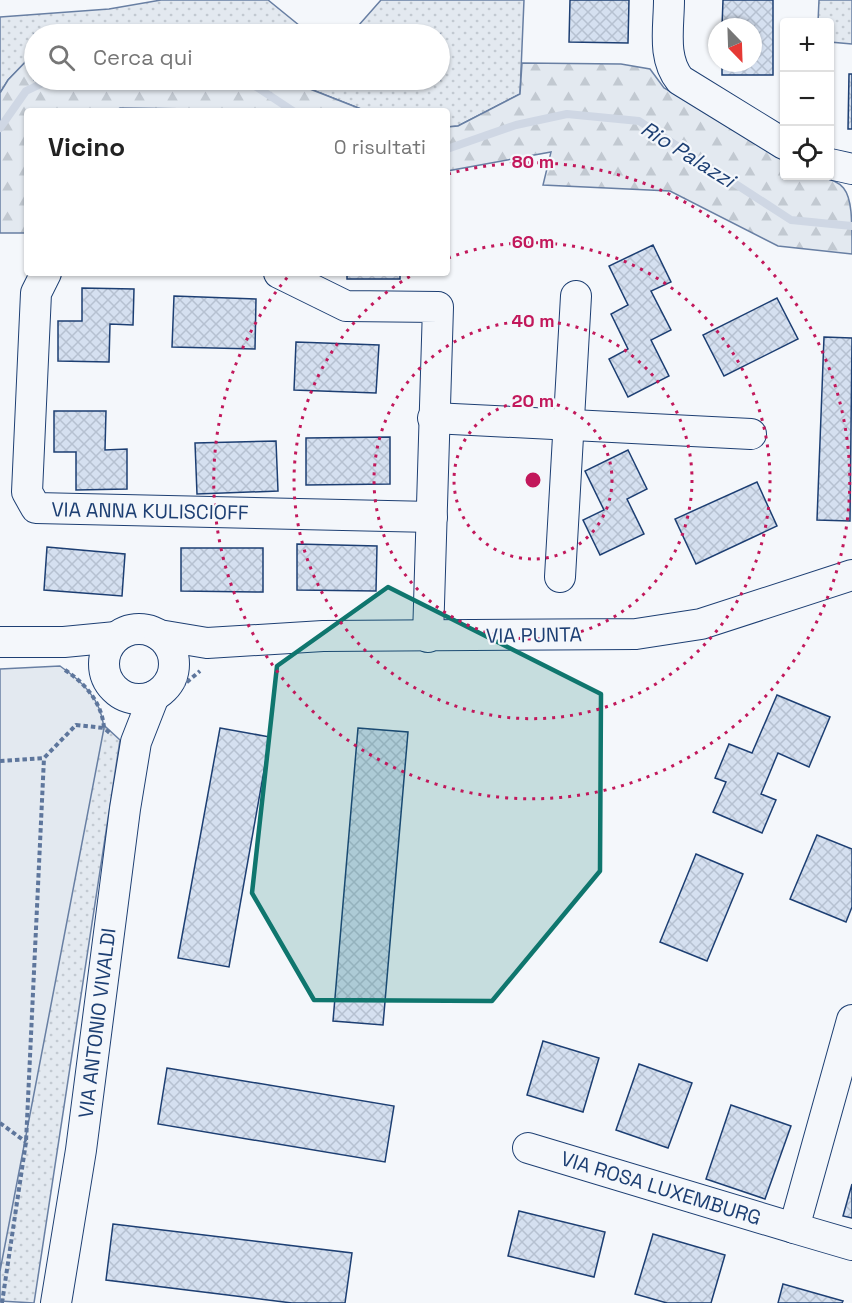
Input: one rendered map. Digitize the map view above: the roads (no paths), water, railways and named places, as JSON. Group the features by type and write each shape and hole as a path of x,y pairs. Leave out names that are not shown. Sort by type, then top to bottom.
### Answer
{"street":[{"path":"669,0 669,61 680,80 780,142"},
{"path":"834,165 852,169"},
{"name":"VIA ANNA KULISCIOFF","path":"44,276 36,292 27,492 36,508 432,517"},
{"path":"285,276 346,306 438,307 428,637"},
{"path":"560,577 576,296"},
{"path":"434,417 751,434"},
{"name":"VIA PUNTA","path":"0,642 64,642 116,637 142,629 159,635 207,643 323,636 636,634 701,624 852,575"},
{"path":"159,635 172,652 173,673"},
{"path":"116,637 105,656 104,667 111,686 141,697 162,691 173,673 207,643"},
{"path":"64,642 104,667"},
{"name":"VIA ANTONIO VIVALDI","path":"57,1303 81,1150 141,697"},
{"path":"794,1228 852,1020"},
{"name":"VIA ROSA LUXEMBURG","path":"528,1148 852,1245"}],"waterway":[{"name":"Rio Palazzi","path":"0,128 28,90"},
{"name":"Rio Palazzi","path":"261,90 288,108"},
{"name":"Rio Palazzi","path":"450,148 516,125 567,114 639,121 791,220 852,226"}]}
